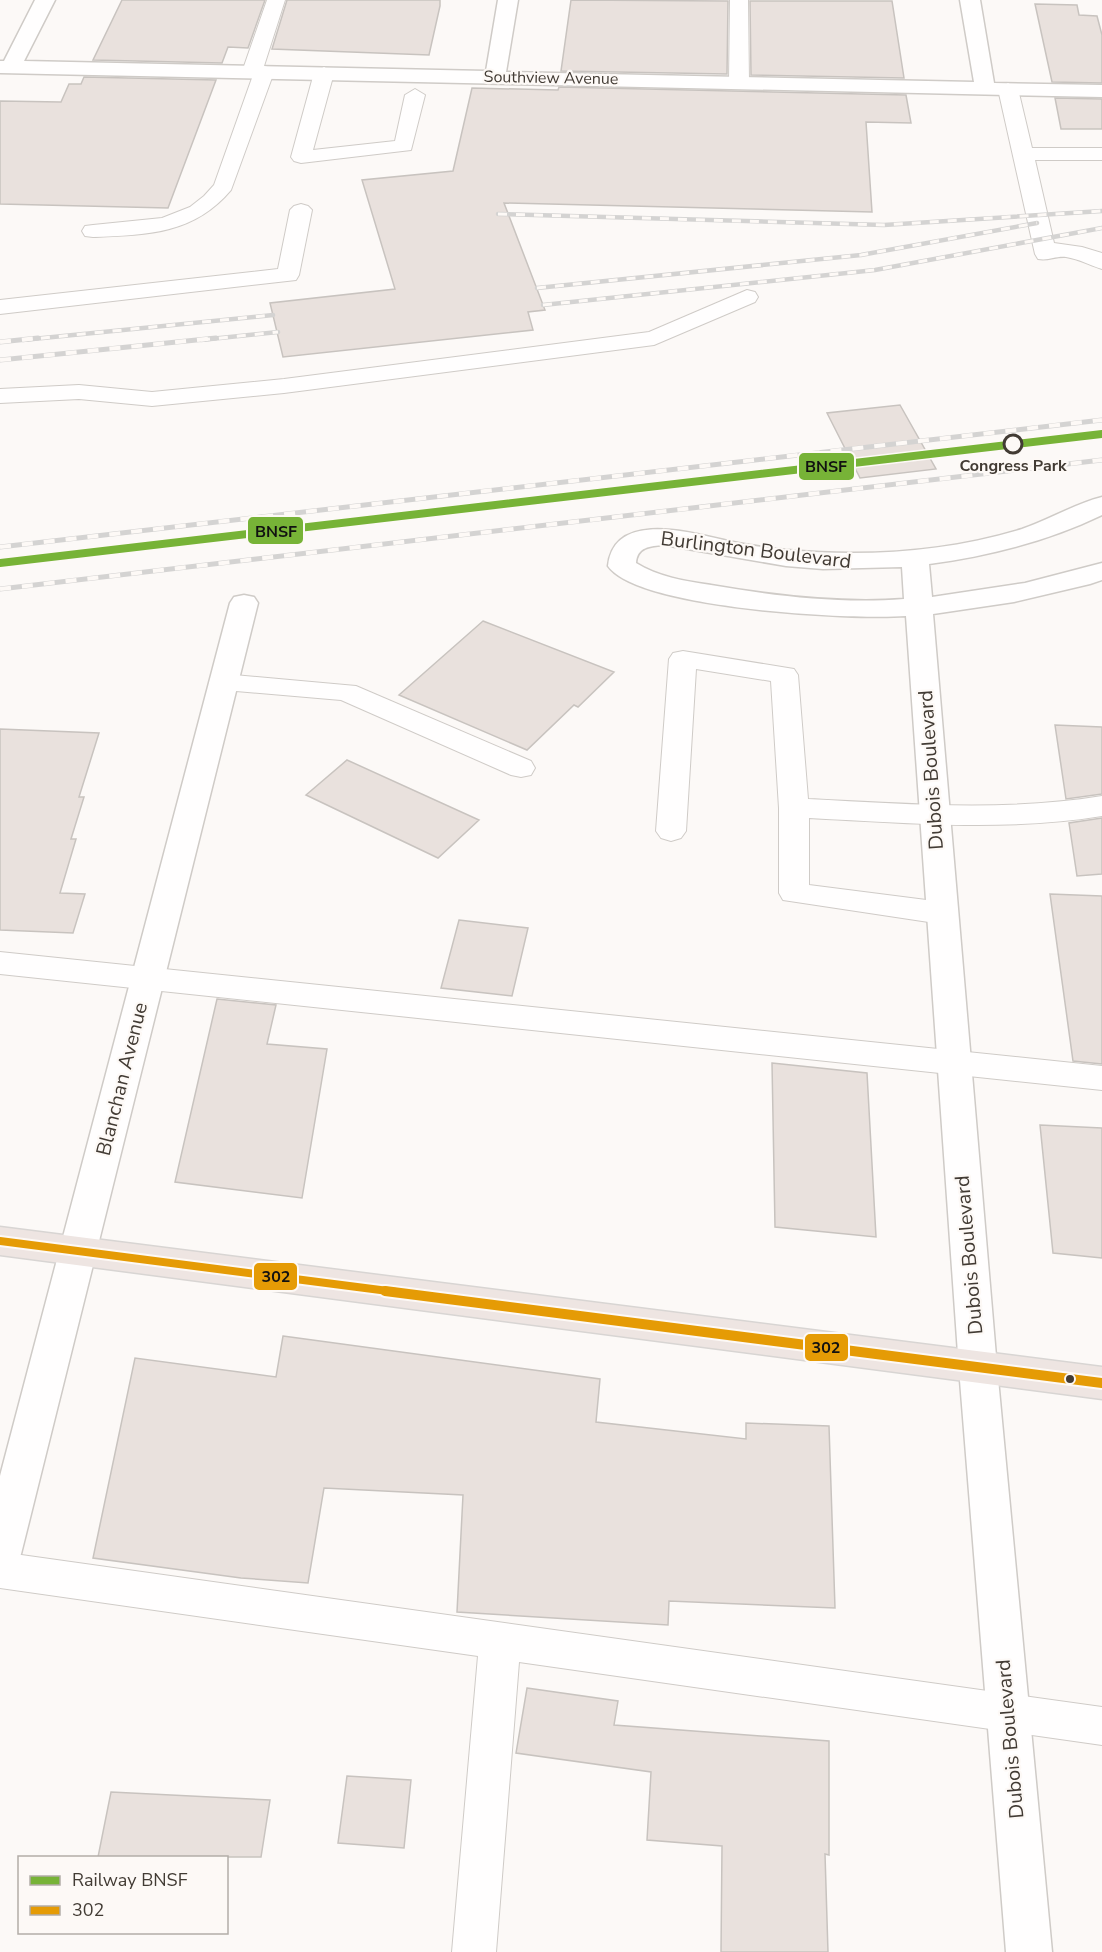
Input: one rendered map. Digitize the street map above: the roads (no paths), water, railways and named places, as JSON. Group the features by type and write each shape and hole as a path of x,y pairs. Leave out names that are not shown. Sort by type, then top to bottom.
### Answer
{"main road":[{"path":"0,1241 1102,1383"}],"street":[{"path":"5,67 45,0"},
{"path":"495,76 508,0"},
{"path":"970,0 985,88"},
{"name":"Southview Avenue","path":"5,67 1102,91"},
{"name":"Burlington Boulevard","path":"1102,505 1048,530 1017,538 915,557 872,562 828,563 737,551 665,537 644,539 628,545 622,554 622,566 634,575 724,596 812,607 919,609 1049,587 1102,571"},
{"name":"Dubois Boulevard","path":"915,557 978,1368 1029,1952"},
{"name":"Blanchan Avenue","path":"0,1554 244,603"}],"lane":[{"path":"93,231 154,227 180,220 201,211 216,197 224,186 258,72 276,0"},
{"path":"739,0 739,82"},
{"path":"324,73 301,157 404,146 415,95"},
{"path":"1008,89 1046,252 1076,251 1091,255 1102,262"},
{"path":"1023,154 1102,154"},
{"path":"0,308 288,275 301,210"},
{"path":"0,396 79,392 152,399 284,386 654,338 747,297"},
{"path":"671,831 683,659 784,675 794,808 794,893 942,913"},
{"path":"223,683 346,692 521,768"},
{"path":"794,808 935,815 1043,814 1102,806"},
{"path":"0,963 1102,1078"},
{"path":"0,1570 1102,1726"},
{"path":"474,1952 500,1640"}],"railway":[{"path":"498,214 884,225 1102,211"},
{"path":"537,288 861,255 1037,223"},
{"path":"543,305 875,270 1102,228"},
{"path":"23,340 273,315"},
{"path":"201,340 278,332"},
{"path":"0,342 38,338"},
{"path":"0,360 216,338"},
{"path":"0,547 1102,420"},
{"path":"0,589 1102,460"}],"rail line":[{"name":"BNSF","path":"0,563 1102,434"}],"place":[{"name":"Congress Park","path":"1013,444"}]}
